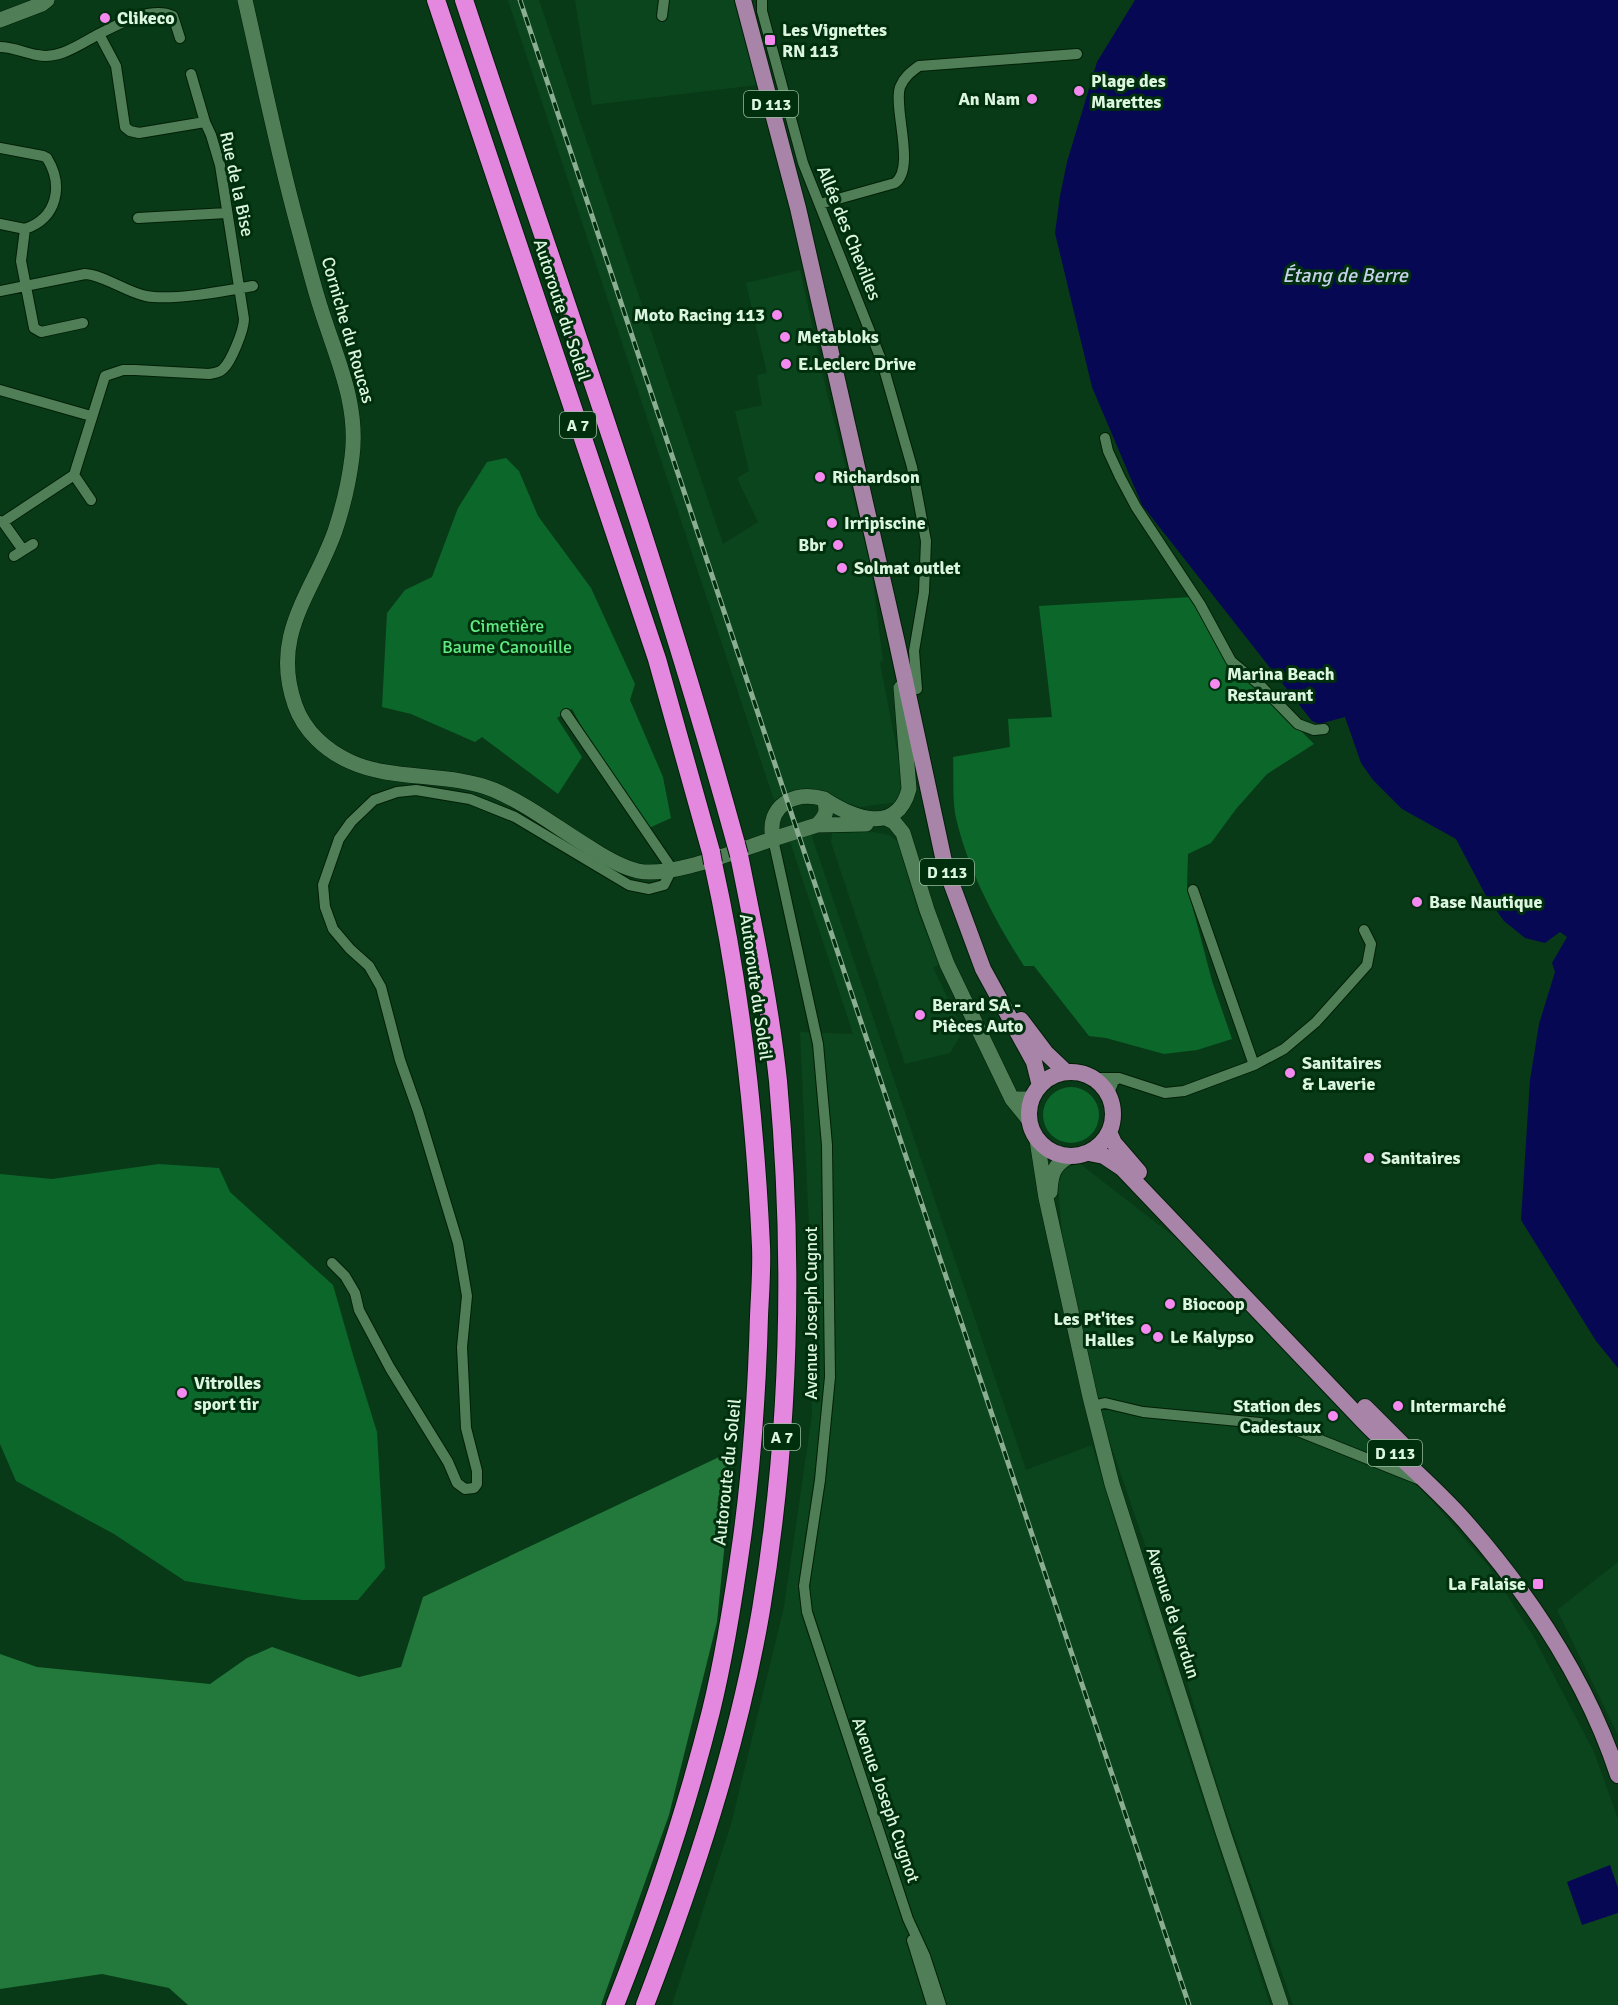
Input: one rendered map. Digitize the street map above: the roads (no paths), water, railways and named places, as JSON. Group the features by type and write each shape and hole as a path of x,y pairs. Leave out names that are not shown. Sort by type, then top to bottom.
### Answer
{"highway":[{"name":"Autoroute du Soleil","path":"436,0 657,659 712,858 729,931 748,1078 761,1248 758,1364 751,1471 734,1598 712,1709 683,1811 652,1909 615,2005"},
{"name":"Autoroute du Soleil","path":"464,0 669,615 710,750 737,850 761,966 777,1079 788,1222 787,1369 777,1491 761,1611 736,1725 709,1824 682,1908 645,2005"}],"main road":[{"path":"0,20 47,0"},
{"name":"Corniche du Roucas","path":"245,0 296,219 352,410 353,453 346,493 334,532 295,617 287,648 287,679 296,708 310,732 329,751 353,764 470,783 510,797 615,863 645,872 654,873 672,869 818,825 855,823 882,826 892,829 906,841"},
{"name":"D 113","path":"743,0 798,208 945,866 983,969 1034,1062 1035,1092"},
{"name":"D 113","path":"754,0 808,207 957,874 992,966 1024,1025 1046,1053 1066,1072"},
{"path":"886,818 900,810 906,801 909,789 897,643"},
{"path":"773,839 771,828 774,815 780,806 800,797 813,796 824,799 853,815 886,818 900,828 947,964 1012,1099 1029,1120 1037,1140 1052,1225"},
{"path":"818,825 826,812 824,799"},
{"path":"1012,1099 1035,1092 1056,1075 1066,1072 1080,1073 1093,1078 1108,1095 1113,1120 1104,1141 1089,1153 1068,1157 1046,1149 1037,1140"},
{"path":"1029,1120 1035,1092"},
{"name":"D 113","path":"1109,1132 1114,1143 1143,1177 1335,1378 1465,1509 1509,1558 1546,1609 1573,1653 1618,1744"},
{"name":"D 113","path":"1089,1153 1104,1156 1122,1168 1377,1436 1463,1519 1491,1552 1556,1644 1600,1727 1618,1775"},
{"path":"1052,1225 1051,1175 1055,1167 1068,1157"},
{"name":"Avenue de Verdun","path":"1052,1225 1092,1406 1112,1484 1281,2005"}],"street":[{"path":"663,16 664,0"},
{"name":"Allée des Chevilles","path":"762,0 762,11 803,164 882,362 912,466 926,542 924,592 914,651 916,689"},
{"path":"0,47 50,56 65,52 126,19 165,14 175,19 180,38"},
{"name":"Rue de la Bise","path":"91,416 103,380 108,374 135,370 209,374 222,370 244,325 220,165 205,122 139,133 125,127 116,66 99,34"},
{"path":"820,204 895,183 901,179 903,152 900,88 908,74 919,66 1077,54"},
{"path":"191,74 205,122"},
{"path":"0,148 43,156 49,162 55,181 56,195 48,214 36,225 25,229 0,224"},
{"path":"138,218 227,213"},
{"path":"25,229 21,261 36,330 41,332 83,323"},
{"path":"0,291 85,274 96,276 120,288 158,298 253,286"},
{"path":"0,390 91,416 74,475 2,521 19,553 33,544"},
{"path":"1105,438 1108,451 1131,497 1200,604 1231,661 1261,686 1298,724 1314,730 1324,729"},
{"path":"74,475 91,500"},
{"path":"332,1263 345,1276 355,1293 359,1310 390,1368 448,1462 457,1483 465,1489 474,1488 477,1484 477,1471 466,1428 462,1347 467,1296 458,1243 400,1060 381,987 369,966 333,929 325,907 323,885 339,839 351,822 374,800 397,792 416,790 470,799 515,816 629,885 649,889 664,885 672,869 566,714"},
{"name":"Avenue Joseph Cugnot","path":"773,839 818,1044 827,1145 830,1377 820,1480 804,1586 807,1612 908,1919 932,2005"},
{"path":"1193,890 1254,1065"},
{"path":"1093,1078 1119,1078 1165,1093 1184,1092 1254,1065 1284,1049 1316,1022 1367,965 1371,944 1364,930"},
{"path":"1108,1095 1114,1081 1119,1078"},
{"path":"1092,1406 1105,1403 1143,1412 1260,1423 1298,1431 1426,1482"},
{"name":"Avenue Joseph Cugnot","path":"908,1919 925,1956 941,2005"}],"water":[{"name":"Étang de Berre","path":"1135,0 1618,0 1618,1368 1596,1341 1521,1220 1530,1080 1539,1024 1555,972 1552,963 1567,937 1560,932 1545,943 1525,938 1504,921 1486,896 1456,839 1402,809 1373,780 1361,763 1345,717 1319,724 1312,721 1142,505 1092,387 1055,233 1067,162 1097,62"},
{"path":"1610,1865 1618,1888 1618,1913 1582,1925 1567,1882"}],"railway":[{"path":"520,0 1189,2005"}],"place":[{"name":"Clikeco","path":"105,18"},
{"name":"Les Vignettes RN 113","path":"770,40"},
{"name":"Plage des Marettes","path":"1079,91"},
{"name":"An Nam","path":"1032,99"},
{"name":"Moto Racing 113","path":"777,315"},
{"name":"Metabloks","path":"785,337"},
{"name":"E.Leclerc Drive","path":"786,364"},
{"name":"Richardson","path":"820,477"},
{"name":"Irripiscine","path":"832,523"},
{"name":"Bbr","path":"838,545"},
{"name":"Solmat outlet","path":"842,568"},
{"name":"Marina Beach Restaurant","path":"1215,684"},
{"name":"Base Nautique","path":"1417,902"},
{"name":"Berard SA - Pièces Auto","path":"920,1015"},
{"name":"Sanitaires & Laverie","path":"1290,1073"},
{"name":"Sanitaires","path":"1369,1158"},
{"name":"Biocoop","path":"1170,1304"},
{"name":"Les Pt'ites Halles","path":"1146,1329"},
{"name":"Le Kalypso","path":"1158,1337"},
{"name":"Vitrolles sport tir","path":"182,1393"},
{"name":"Intermarché","path":"1398,1406"},
{"name":"Station des Cadestaux","path":"1333,1416"},
{"name":"La Falaise","path":"1538,1584"}],"park label":[{"name":"Cimetière Baume Canouille","path":"507,636"}]}
